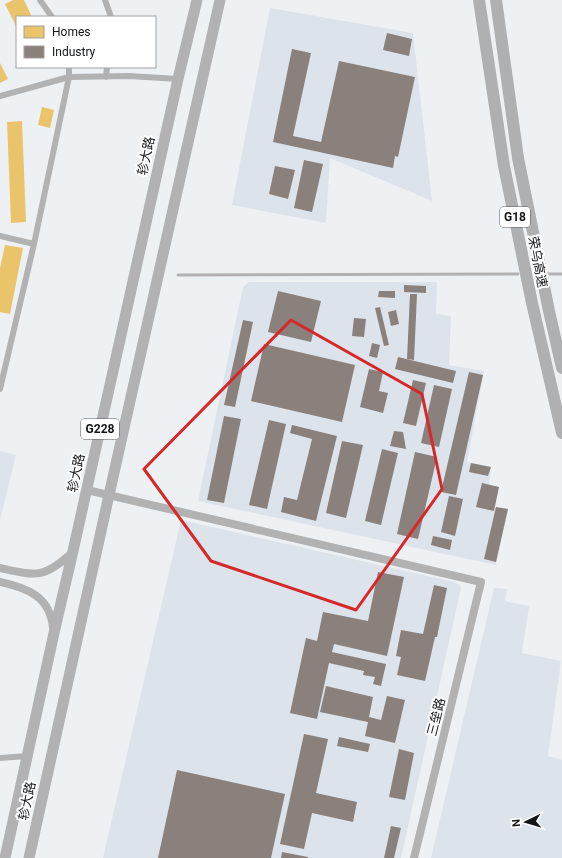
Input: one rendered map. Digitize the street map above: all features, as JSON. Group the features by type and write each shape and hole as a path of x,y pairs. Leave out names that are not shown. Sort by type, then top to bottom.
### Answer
{"highway":[{"name":"轸大路","path":"3,855 27,756 178,79 197,0"},
{"name":"轸大路","path":"29,858 220,0"},
{"name":"荣乌高速","path":"479,0 504,166 532,303 562,432"},
{"name":"荣乌高速","path":"496,0 518,158 547,304 562,368"}],"street":[{"path":"40,0 51,16"},
{"path":"105,0 111,16"},
{"path":"0,389 34,244 69,77 69,68"},
{"path":"106,77 107,68"},
{"path":"0,96 69,77 178,79"},
{"path":"0,236 34,244"},
{"path":"87,490 109,495"},
{"name":"三垒路","path":"109,495 481,582 414,858"},
{"path":"0,568 32,574 42,573 51,570 73,551"},
{"path":"0,582 19,586 34,593 41,600 48,611 52,621 54,633"},
{"path":"0,758 27,756"}],"lane":[{"path":"178,275 518,274"},
{"path":"546,274 562,274"}],"highlighted area":[{"path":"291,320 422,394 442,489 356,610 211,561 144,469"}],"shaded area":[{"path":"270,8 413,33 432,201 330,158 326,223 232,205"},
{"path":"249,282 437,282 436,314 451,316 449,365 484,371 467,462 491,467 489,485 499,487 494,507 508,509 496,565 198,501 243,287"},
{"path":"0,451 16,455 0,520"},
{"path":"181,520 454,582 460,585 461,588 401,858 103,858"},
{"path":"494,588 507,589 505,601 529,606 522,653 561,661 548,756 562,760 562,858 431,858"}],"building: Homes":[{"path":"13,0 24,0 32,16 16,16 16,26 5,4"},
{"path":"0,63 8,79 0,83"},
{"path":"42,107 54,110 50,128 38,125"},
{"path":"22,121 26,222 11,223 7,122"},
{"path":"5,245 23,248 10,314 0,312 0,268"}],"building: Industry":[{"path":"387,33 412,39 409,56 383,50"},
{"path":"292,49 311,53 293,136 321,142 339,61 415,77 398,157 395,156 393,168 273,142"},
{"path":"304,160 323,164 312,212 294,208"},
{"path":"275,166 295,170 288,199 269,194"},
{"path":"404,285 426,286 426,293 404,292"},
{"path":"278,291 321,301 311,342 268,332"},
{"path":"379,291 395,291 395,298 378,297"},
{"path":"410,294 417,294 414,360 407,359"},
{"path":"380,307 389,345 384,346 375,308"},
{"path":"396,310 399,324 391,326 388,312"},
{"path":"354,318 366,319 364,337 352,336"},
{"path":"243,320 253,322 235,407 224,405"},
{"path":"372,343 380,345 377,358 369,356"},
{"path":"264,344 355,365 342,422 251,401"},
{"path":"398,357 456,371 453,383 395,369"},
{"path":"369,369 383,372 379,391 388,393 383,413 360,407"},
{"path":"469,372 483,375 456,495 441,492"},
{"path":"413,380 426,383 416,426 403,423"},
{"path":"434,385 452,389 439,447 421,443"},
{"path":"224,416 241,419 224,503 207,500"},
{"path":"269,420 286,424 267,509 249,505"},
{"path":"292,425 337,436 316,521 281,512 284,497 297,500 312,439 290,433"},
{"path":"394,431 403,432 406,449 390,446"},
{"path":"342,441 363,445 346,518 326,513"},
{"path":"382,449 398,453 381,525 365,521"},
{"path":"415,452 437,457 418,539 397,534"},
{"path":"471,463 491,467 488,476 469,472"},
{"path":"482,483 499,487 494,511 476,507"},
{"path":"449,496 463,499 455,536 441,532"},
{"path":"496,507 508,509 496,562 484,559"},
{"path":"433,536 452,540 450,550 431,545"},
{"path":"378,572 404,577 387,656 334,644 332,652 386,664 381,686 373,684 375,677 363,675 364,671 329,663 317,719 290,713 306,638 317,641 323,612 368,621"},
{"path":"434,585 447,588 437,637 435,637 425,681 397,675 401,657 396,656 401,630 423,634"},
{"path":"326,686 373,697 369,717 381,720 387,696 405,700 395,743 365,736 368,722 320,712"},
{"path":"304,734 328,739 316,793 357,802 353,822 312,813 304,849 280,844"},
{"path":"339,737 370,744 368,752 337,746"},
{"path":"399,749 414,753 405,800 389,797"},
{"path":"177,770 285,794 271,858 158,858"},
{"path":"391,826 401,828 394,858 384,858"},
{"path":"282,852 308,857 308,858 281,858"}]}
